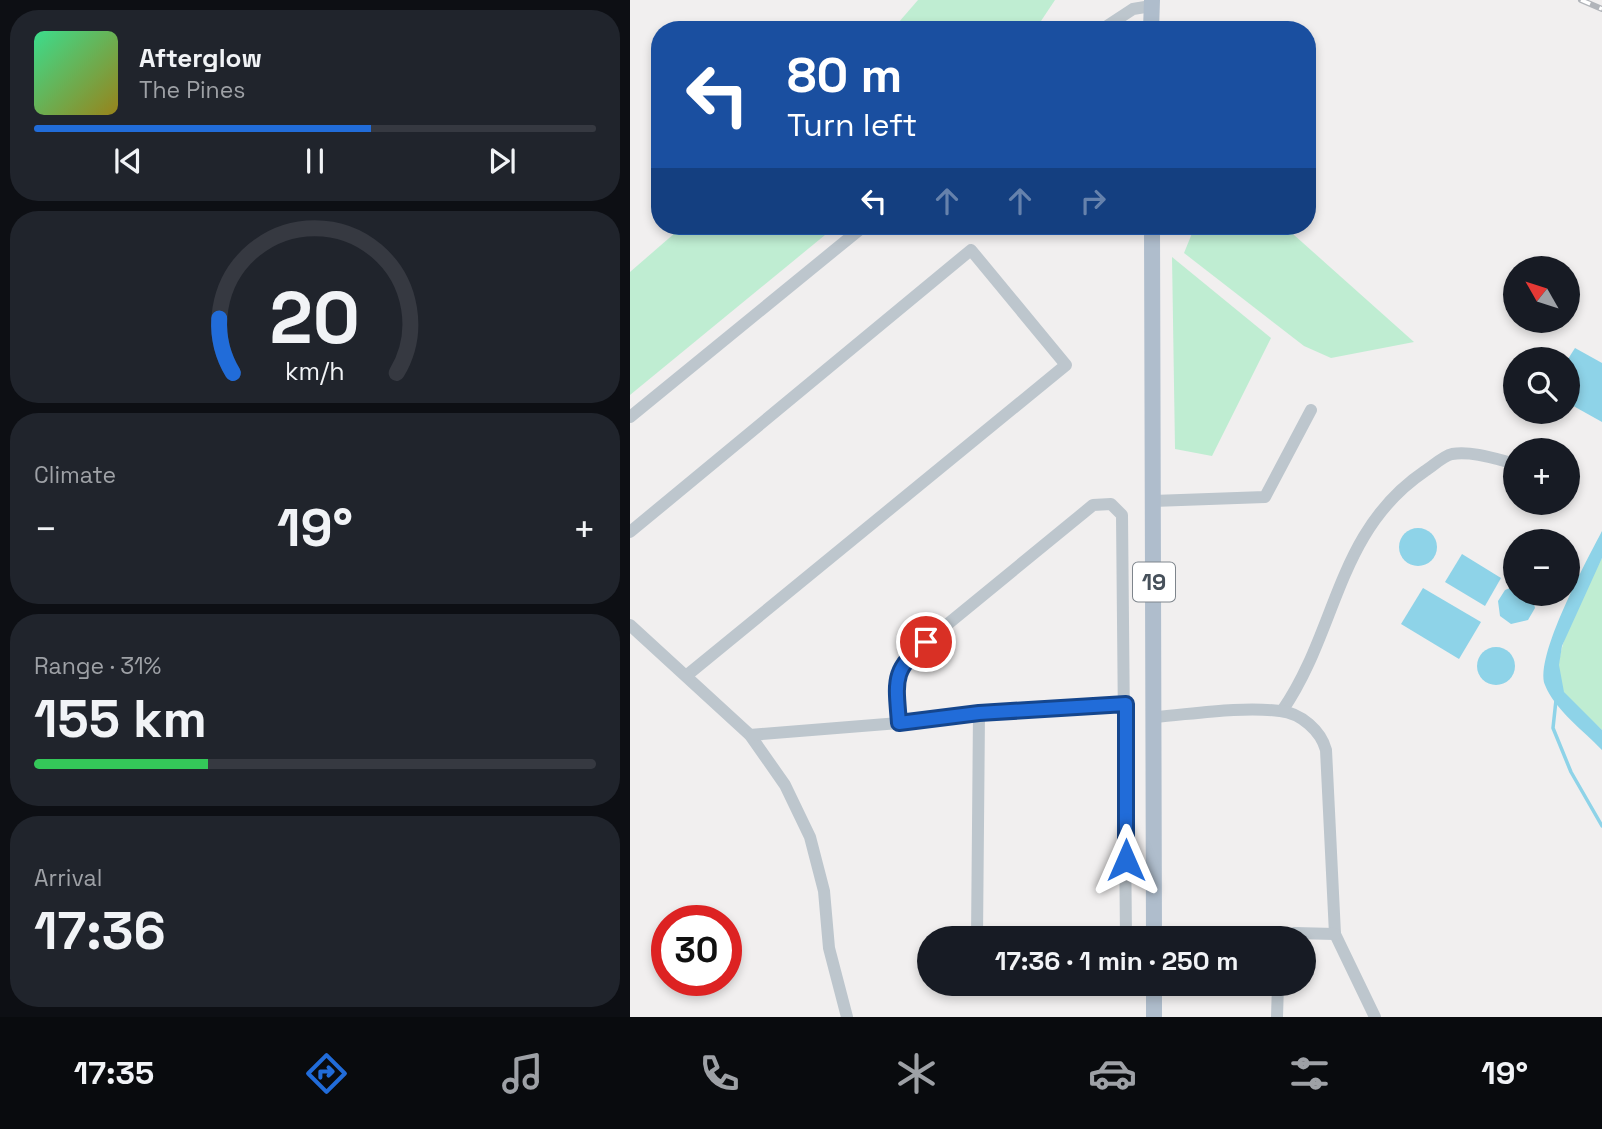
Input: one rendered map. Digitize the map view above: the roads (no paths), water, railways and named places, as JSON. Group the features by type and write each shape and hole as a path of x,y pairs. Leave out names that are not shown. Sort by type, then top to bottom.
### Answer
{"main road":[{"path":"1151,21 1152,3"},
{"name":"19","path":"1152,235 1154,926"},
{"path":"1154,996 1154,1017"}],"street":[{"path":"1114,21 1132,9 1152,3"},
{"path":"630,417 853,235"},
{"path":"630,532 971,250 1066,365 686,676"},
{"path":"1153,501 1265,498 1311,410"},
{"path":"1282,710 1301,682 1350,562 1378,512 1416,477 1450,454 1481,455 1503,461"},
{"path":"899,723 896,677 905,659 1093,505 1111,504 1122,514 1126,704 1126,926"},
{"path":"630,625 750,735 785,785 810,837 824,891 829,948 847,1017"},
{"path":"750,735 899,723 979,713 1126,704"},
{"path":"1155,716 1282,710 1309,724 1323,737 1326,750 1335,934 1375,1017"},
{"path":"977,926 979,713"},
{"path":"1316,934 1335,934"},
{"path":"1277,1017 1278,996"}],"water":[{"path":"1580,351 1602,363 1602,422 1580,410"},
{"path":"1418,528 1431,534 1437,547 1431,560 1418,566 1405,560 1399,547 1405,534"},
{"path":"1602,531 1602,558 1562,646 1559,665 1564,692 1602,730 1602,750 1570,720 1545,685 1547,653 1565,606 1580,606 1580,573"},
{"path":"1462,554 1501,578 1485,606 1445,582"},
{"path":"1423,588 1481,622 1459,659 1401,624"},
{"path":"1503,593 1503,606 1535,608 1528,620 1511,624 1500,616 1498,601"},
{"path":"1496,647 1509,653 1515,666 1509,679 1496,685 1483,679 1477,666 1483,653"}],"waterway":[{"path":"1556,700 1553,728 1571,772 1602,826"}],"railway":[{"path":"1581,0 1602,9"}]}
